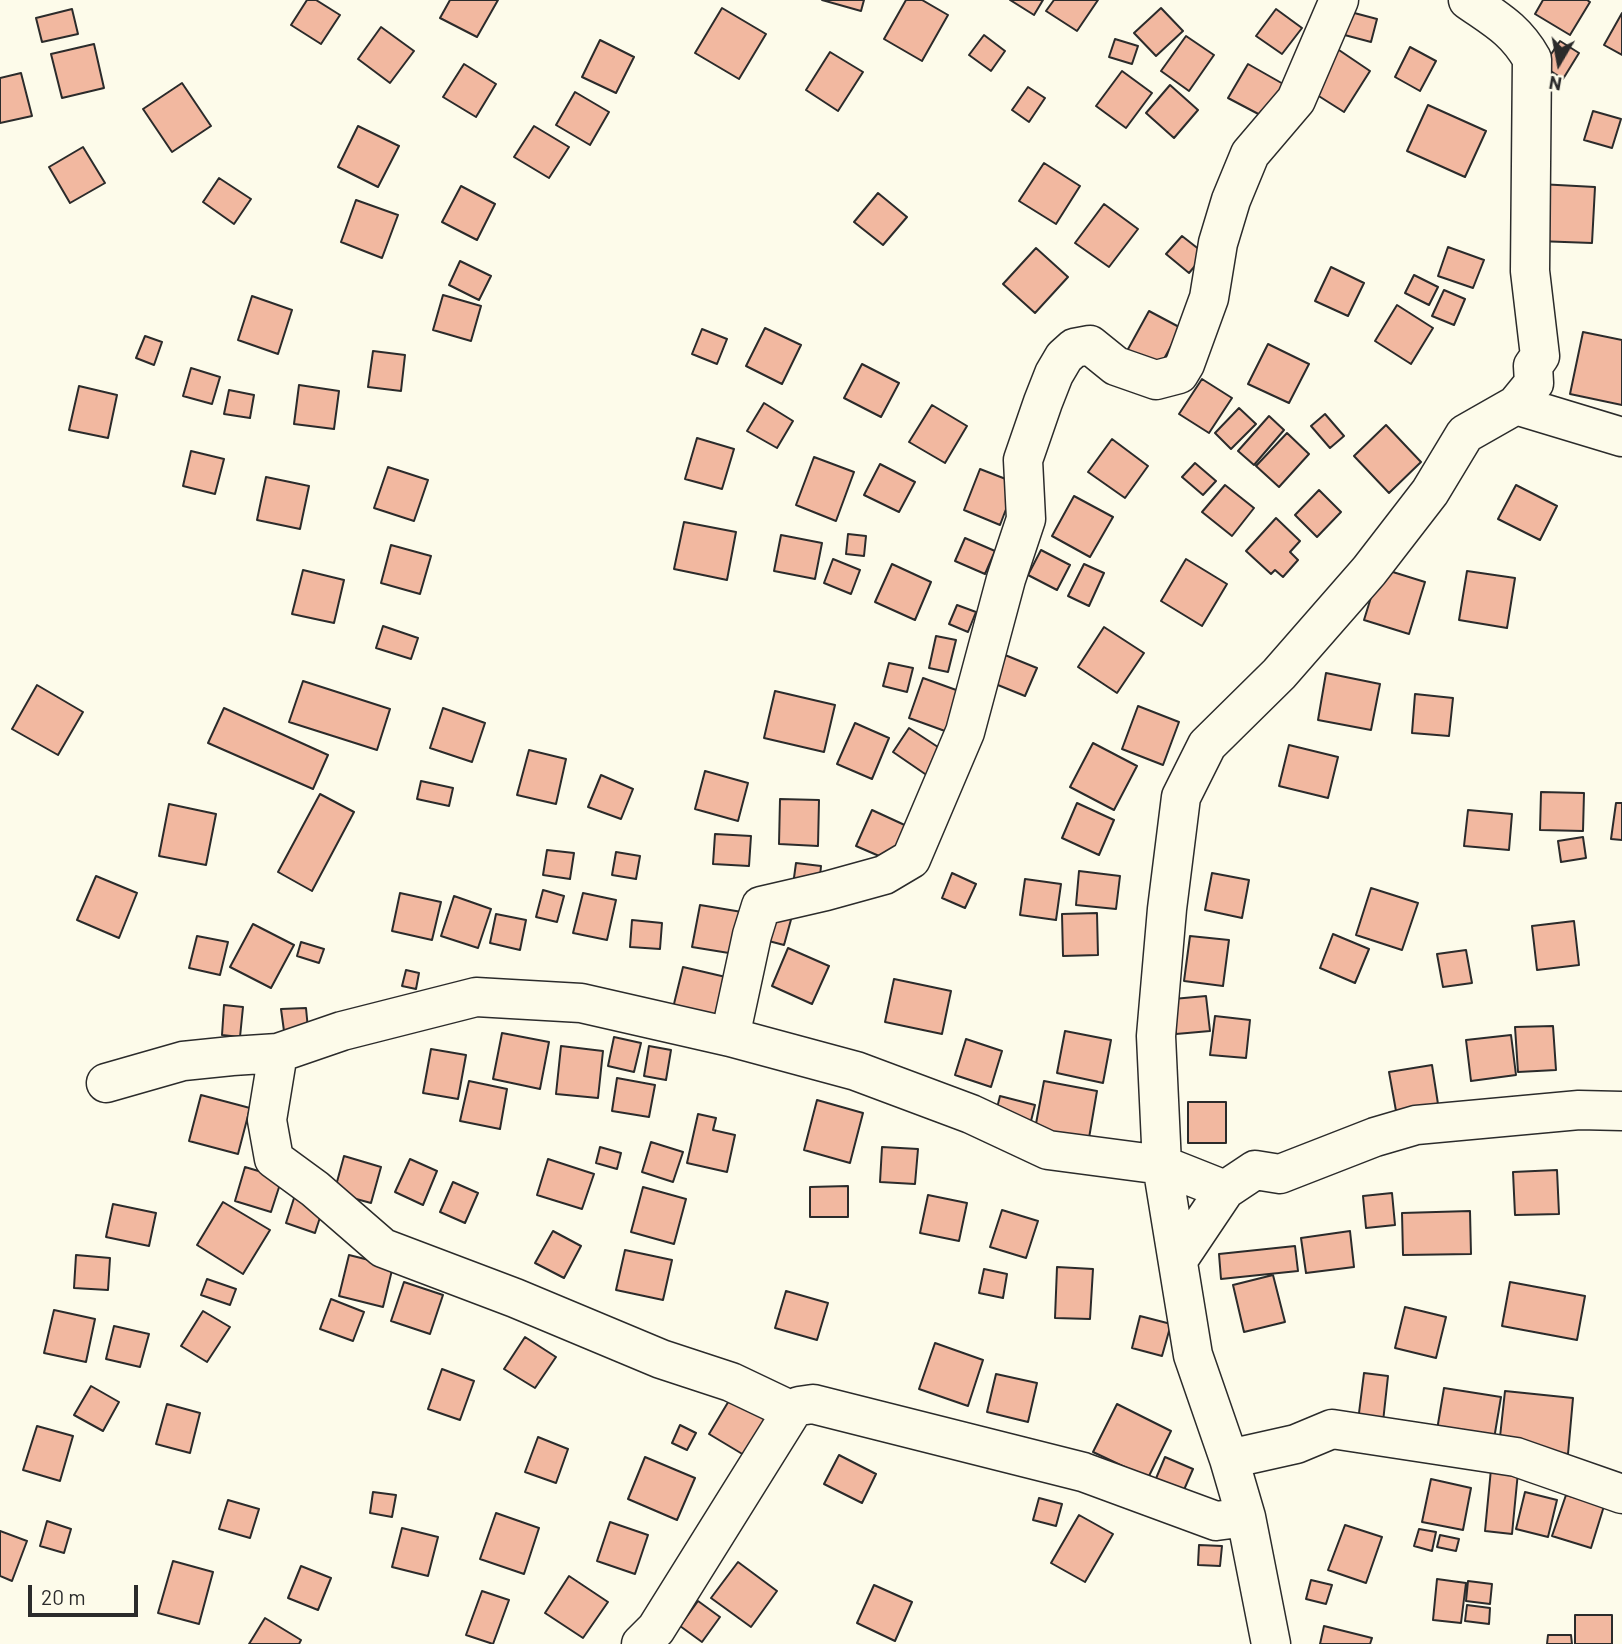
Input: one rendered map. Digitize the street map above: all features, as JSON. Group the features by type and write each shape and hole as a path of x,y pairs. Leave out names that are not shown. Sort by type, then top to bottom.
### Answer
{"street":[{"path":"730,1037 761,906 884,875 911,859 965,732 1006,579 1026,519 1023,460 1054,374 1064,357 1074,348 1090,345 1116,366 1156,380 1179,374 1209,298 1218,243 1231,200 1250,154 1296,100 1339,0"},
{"path":"1271,1644 1246,1517 1229,1459 1192,1355 1162,1165 1156,1036 1167,909 1181,797 1207,745 1279,674 1369,571 1430,492 1465,434 1517,405 1534,383 1533,366 1540,356 1530,271 1532,59 1524,45 1508,28 1468,0"},
{"path":"1517,405 1622,437"},
{"path":"106,1083 183,1061 278,1053 342,1031 476,997 581,1003 730,1037 856,1071 971,1114 1048,1150 1162,1165 1225,1190"},
{"path":"278,1053 267,1121 274,1159 315,1189 383,1248 515,1298 661,1359 732,1382 792,1411"},
{"path":"1178,1260 1225,1190 1255,1170 1280,1174 1375,1137 1416,1125 1580,1110 1622,1111"},
{"path":"641,1644 656,1629 792,1411 799,1406 813,1404 837,1409 1083,1472 1216,1521 1246,1517"},
{"path":"1229,1459 1296,1444 1332,1429 1517,1457 1622,1494"}],"building":[{"path":"307,0 316,0 340,15 321,44 291,25"},
{"path":"450,0 498,0 477,37 440,18"},
{"path":"822,0 864,0 861,11"},
{"path":"906,0 922,0 948,15 922,61 884,39"},
{"path":"1010,0 1043,0 1034,15"},
{"path":"1054,0 1098,0 1077,31 1046,11"},
{"path":"1543,0 1590,2 1570,35 1535,14"},
{"path":"722,8 766,34 739,79 695,53"},
{"path":"1161,8 1183,31 1156,56 1134,33"},
{"path":"72,9 78,34 42,42 36,18"},
{"path":"1276,9 1302,28 1282,54 1256,36"},
{"path":"1343,10 1377,19 1371,42 1337,33"},
{"path":"1622,13 1622,55 1604,45"},
{"path":"381,27 414,51 390,83 358,59"},
{"path":"984,35 1005,51 991,71 969,55"},
{"path":"1186,36 1214,55 1189,91 1161,71"},
{"path":"1115,39 1138,46 1132,64 1109,57"},
{"path":"600,40 634,57 616,93 582,77"},
{"path":"1560,41 1579,53 1563,79 1543,66"},
{"path":"94,44 104,88 62,98 51,54"},
{"path":"1333,46 1370,71 1344,112 1306,88"},
{"path":"1410,47 1436,61 1420,91 1395,77"},
{"path":"830,52 863,72 838,111 806,90"},
{"path":"464,64 496,84 476,117 443,97"},
{"path":"1248,64 1285,85 1266,118 1228,98"},
{"path":"1122,71 1152,93 1126,128 1096,106"},
{"path":"21,73 32,116 0,123 0,78"},
{"path":"182,83 211,126 172,152 143,109"},
{"path":"1170,85 1198,110 1174,138 1146,113"},
{"path":"1028,87 1045,98 1029,122 1012,110"},
{"path":"575,92 609,112 590,145 556,125"},
{"path":"1428,105 1486,131 1465,177 1407,151"},
{"path":"1593,111 1621,119 1612,148 1584,140"},
{"path":"358,126 399,146 378,187 338,167"},
{"path":"534,126 569,147 549,178 514,157"},
{"path":"83,147 105,183 70,203 49,167"},
{"path":"1044,163 1080,186 1056,224 1019,201"},
{"path":"219,178 251,199 234,224 203,202"},
{"path":"1539,184 1595,187 1592,243 1537,241"},
{"path":"461,186 495,204 477,240 442,222"},
{"path":"878,193 907,217 883,245 854,222"},
{"path":"356,200 398,215 382,258 341,242"},
{"path":"1104,204 1138,229 1109,267 1075,243"},
{"path":"1182,236 1205,254 1189,273 1166,254"},
{"path":"1448,247 1484,260 1473,288 1438,276"},
{"path":"1036,248 1068,277 1035,313 1003,284"},
{"path":"460,261 491,276 479,300 449,285"},
{"path":"1331,267 1364,283 1348,316 1315,301"},
{"path":"1414,275 1438,287 1429,305 1405,293"},
{"path":"1444,290 1465,299 1454,325 1432,316"},
{"path":"443,295 481,306 471,341 433,330"},
{"path":"252,296 292,310 278,354 238,340"},
{"path":"1397,305 1433,328 1411,364 1375,341"},
{"path":"1149,311 1181,328 1159,368 1127,351"},
{"path":"765,328 801,345 782,384 746,366"},
{"path":"702,329 727,339 717,364 692,354"},
{"path":"1583,332 1622,340 1622,405 1570,394"},
{"path":"145,336 162,342 154,365 136,358"},
{"path":"1268,344 1309,364 1289,403 1248,384"},
{"path":"373,351 405,355 401,391 368,387"},
{"path":"862,364 899,383 881,417 844,398"},
{"path":"191,368 220,377 212,404 183,396"},
{"path":"1202,379 1232,398 1209,433 1179,414"},
{"path":"299,385 339,391 334,429 294,424"},
{"path":"79,386 117,395 108,438 69,430"},
{"path":"229,390 254,395 250,418 224,414"},
{"path":"764,403 793,421 777,448 747,431"},
{"path":"932,405 967,426 945,463 909,442"},
{"path":"1239,408 1256,424 1231,449 1215,433"},
{"path":"1325,414 1344,436 1330,448 1311,426"},
{"path":"1269,416 1284,430 1254,465 1238,451"},
{"path":"1386,425 1421,462 1389,493 1354,456"},
{"path":"1287,433 1309,454 1279,487 1256,466"},
{"path":"697,438 734,449 722,489 685,479"},
{"path":"1112,439 1148,466 1125,498 1088,472"},
{"path":"191,451 224,459 215,494 183,486"},
{"path":"814,457 854,472 836,521 796,505"},
{"path":"1195,463 1216,481 1203,495 1182,477"},
{"path":"880,464 915,482 899,512 864,495"},
{"path":"388,467 428,480 414,521 374,508"},
{"path":"980,469 1016,483 1000,525 964,510"},
{"path":"266,477 309,486 300,529 257,520"},
{"path":"1225,485 1254,508 1232,536 1202,512"},
{"path":"1516,485 1557,506 1540,540 1498,519"},
{"path":"1319,490 1341,512 1317,537 1295,515"},
{"path":"1074,496 1113,517 1090,557 1052,536"},
{"path":"1276,518 1300,541 1290,552 1298,560 1283,577 1275,570 1271,574 1246,551"},
{"path":"684,522 736,532 727,580 674,569"},
{"path":"848,534 866,536 864,556 846,554"},
{"path":"781,535 822,543 815,579 774,571"},
{"path":"965,538 995,551 985,574 955,561"},
{"path":"391,545 431,556 420,594 381,583"},
{"path":"1041,550 1070,565 1057,590 1028,575"},
{"path":"833,559 860,570 851,594 824,583"},
{"path":"1186,559 1227,584 1202,626 1161,601"},
{"path":"892,564 931,582 915,620 875,602"},
{"path":"1084,564 1104,573 1089,606 1068,596"},
{"path":"1380,568 1425,582 1409,634 1364,620"},
{"path":"303,570 344,580 334,623 292,614"},
{"path":"1467,571 1515,578 1507,628 1459,620"},
{"path":"957,605 976,612 968,632 949,624"},
{"path":"383,626 418,638 411,659 376,648"},
{"path":"1104,627 1144,653 1117,693 1078,667"},
{"path":"936,636 956,640 948,672 929,668"},
{"path":"1005,655 1037,668 1025,696 993,683"},
{"path":"889,663 913,668 907,692 883,686"},
{"path":"1326,673 1380,684 1371,730 1318,720"},
{"path":"923,678 970,695 956,735 909,718"},
{"path":"303,681 390,709 377,750 289,722"},
{"path":"37,685 83,712 58,755 12,729"},
{"path":"775,691 835,705 824,752 764,738"},
{"path":"1415,694 1453,698 1449,736 1412,733"},
{"path":"1138,706 1179,722 1163,765 1122,749"},
{"path":"224,708 328,755 313,789 208,743"},
{"path":"443,708 485,723 472,762 430,748"},
{"path":"855,723 889,738 872,779 837,764"},
{"path":"909,728 944,751 928,776 893,752"},
{"path":"1093,743 1137,766 1114,810 1070,787"},
{"path":"1289,745 1338,757 1328,798 1279,786"},
{"path":"529,750 566,759 556,804 517,795"},
{"path":"705,771 748,783 738,821 695,809"},
{"path":"601,775 633,789 621,819 588,807"},
{"path":"421,781 453,788 449,806 417,799"},
{"path":"1541,792 1584,793 1583,831 1540,830"},
{"path":"320,794 354,812 312,891 278,872"},
{"path":"780,799 819,800 818,846 779,844"},
{"path":"1077,803 1114,820 1099,855 1062,838"},
{"path":"1616,803 1622,803 1622,840 1611,839"},
{"path":"169,804 216,814 206,865 159,856"},
{"path":"872,810 909,827 893,862 856,846"},
{"path":"1468,810 1512,814 1509,850 1464,846"},
{"path":"715,834 751,836 749,866 713,864"},
{"path":"1583,837 1586,858 1561,862 1558,841"},
{"path":"547,850 574,853 570,879 543,875"},
{"path":"616,852 640,856 636,879 612,875"},
{"path":"796,863 821,866 819,888 793,885"},
{"path":"1079,871 1120,876 1116,909 1076,905"},
{"path":"952,873 976,884 965,908 942,898"},
{"path":"1212,873 1249,880 1242,918 1205,910"},
{"path":"96,876 137,893 119,938 77,920"},
{"path":"1025,879 1061,884 1056,920 1020,915"},
{"path":"1371,888 1418,903 1402,950 1356,935"},
{"path":"543,890 564,896 557,922 536,917"},
{"path":"400,893 441,902 432,940 392,931"},
{"path":"583,893 616,900 607,940 573,933"},
{"path":"454,896 491,909 478,948 441,936"},
{"path":"700,905 742,912 735,954 692,947"},
{"path":"768,910 792,916 784,945 761,939"},
{"path":"1097,913 1098,955 1063,956 1062,914"},
{"path":"496,914 526,920 520,950 490,943"},
{"path":"632,920 662,923 660,949 630,947"},
{"path":"1574,921 1579,965 1537,970 1532,926"},
{"path":"253,924 294,945 271,988 230,967"},
{"path":"1333,934 1369,949 1355,983 1320,968"},
{"path":"197,936 228,942 220,975 189,968"},
{"path":"1190,936 1229,940 1223,986 1184,981"},
{"path":"301,942 324,949 319,963 297,956"},
{"path":"788,948 829,966 812,1004 772,986"},
{"path":"1466,950 1472,983 1443,987 1437,954"},
{"path":"683,967 730,978 721,1019 673,1008"},
{"path":"406,970 419,973 416,989 402,986"},
{"path":"894,979 951,991 942,1034 885,1022"},
{"path":"1206,996 1210,1031 1176,1034 1173,999"},
{"path":"224,1005 243,1007 240,1037 222,1035"},
{"path":"306,1008 308,1029 284,1031 281,1009"},
{"path":"1215,1016 1250,1020 1246,1058 1210,1055"},
{"path":"1553,1026 1556,1070 1518,1072 1515,1027"},
{"path":"1065,1031 1111,1040 1103,1083 1057,1073"},
{"path":"502,1033 549,1042 540,1089 493,1079"},
{"path":"1511,1035 1516,1075 1471,1081 1466,1040"},
{"path":"614,1037 641,1043 634,1072 608,1066"},
{"path":"966,1039 1002,1051 991,1087 955,1075"},
{"path":"561,1046 603,1051 598,1098 556,1094"},
{"path":"649,1046 671,1050 666,1080 644,1076"},
{"path":"431,1049 466,1055 458,1099 423,1093"},
{"path":"1432,1065 1438,1104 1396,1111 1389,1072"},
{"path":"617,1078 655,1085 649,1117 612,1111"},
{"path":"469,1081 507,1089 500,1129 460,1121"},
{"path":"1044,1081 1097,1091 1089,1138 1035,1129"},
{"path":"201,1095 250,1108 238,1154 189,1141"},
{"path":"1000,1096 1035,1105 1030,1125 995,1116"},
{"path":"817,1100 863,1113 850,1163 804,1150"},
{"path":"1188,1102 1226,1102 1226,1143 1188,1143"},
{"path":"698,1114 716,1118 713,1130 735,1135 727,1172 687,1163"},
{"path":"651,1142 683,1152 673,1182 642,1172"},
{"path":"600,1147 621,1153 617,1169 596,1163"},
{"path":"882,1147 918,1149 915,1184 880,1182"},
{"path":"344,1156 381,1167 371,1203 334,1193"},
{"path":"410,1159 437,1171 423,1205 395,1192"},
{"path":"548,1159 594,1174 582,1209 537,1195"},
{"path":"245,1167 282,1178 271,1212 235,1201"},
{"path":"1557,1170 1559,1214 1515,1215 1513,1172"},
{"path":"453,1182 478,1193 465,1223 440,1212"},
{"path":"848,1186 848,1217 810,1217 810,1187"},
{"path":"643,1187 686,1199 674,1244 631,1232"},
{"path":"1392,1193 1395,1225 1366,1228 1363,1196"},
{"path":"295,1195 324,1205 315,1233 286,1223"},
{"path":"928,1195 967,1203 959,1241 920,1233"},
{"path":"223,1202 270,1230 243,1274 197,1245"},
{"path":"113,1204 156,1213 149,1246 106,1237"},
{"path":"1002,1210 1038,1221 1026,1258 990,1247"},
{"path":"1470,1211 1471,1254 1403,1255 1402,1213"},
{"path":"553,1231 581,1246 564,1278 535,1263"},
{"path":"1350,1231 1354,1267 1306,1273 1301,1238"},
{"path":"1295,1246 1298,1271 1221,1279 1219,1254"},
{"path":"625,1250 672,1260 663,1300 616,1290"},
{"path":"76,1255 110,1258 108,1290 74,1288"},
{"path":"349,1255 393,1266 383,1307 339,1296"},
{"path":"1057,1267 1093,1269 1090,1319 1055,1318"},
{"path":"984,1269 1007,1274 1003,1298 979,1293"},
{"path":"1273,1275 1285,1322 1244,1332 1233,1285"},
{"path":"207,1279 236,1289 230,1305 201,1295"},
{"path":"404,1282 443,1295 430,1334 391,1321"},
{"path":"1510,1282 1585,1296 1577,1340 1502,1326"},
{"path":"786,1291 828,1303 817,1340 775,1328"},
{"path":"331,1299 364,1312 353,1341 320,1329"},
{"path":"1405,1307 1446,1317 1436,1358 1395,1348"},
{"path":"54,1310 95,1319 86,1362 44,1353"},
{"path":"203,1311 230,1327 207,1362 181,1346"},
{"path":"1140,1316 1171,1324 1162,1356 1132,1348"},
{"path":"114,1326 149,1334 140,1367 106,1359"},
{"path":"525,1337 556,1357 535,1388 504,1369"},
{"path":"935,1343 983,1360 968,1406 919,1389"},
{"path":"442,1369 474,1381 460,1420 428,1409"},
{"path":"1364,1373 1388,1376 1382,1431 1357,1429"},
{"path":"996,1374 1037,1383 1028,1422 987,1412"},
{"path":"91,1386 119,1402 103,1431 74,1415"},
{"path":"1444,1388 1501,1397 1493,1445 1436,1436"},
{"path":"1505,1391 1573,1398 1568,1454 1499,1446"},
{"path":"733,1394 768,1415 744,1455 709,1434"},
{"path":"167,1404 200,1413 190,1453 156,1444"},
{"path":"1117,1404 1171,1431 1148,1478 1093,1452"},
{"path":"680,1425 696,1433 687,1450 672,1443"},
{"path":"37,1426 73,1436 60,1481 23,1470"},
{"path":"538,1437 568,1449 556,1483 525,1472"},
{"path":"839,1455 876,1474 862,1503 824,1484"},
{"path":"645,1457 695,1478 677,1520 628,1499"},
{"path":"1165,1457 1193,1469 1180,1499 1152,1488"},
{"path":"1491,1469 1518,1472 1512,1534 1485,1531"},
{"path":"1431,1479 1471,1488 1463,1530 1422,1522"},
{"path":"373,1492 396,1495 392,1517 370,1513"},
{"path":"1525,1492 1557,1500 1548,1537 1516,1529"},
{"path":"1566,1495 1604,1506 1591,1548 1552,1536"},
{"path":"1039,1498 1062,1504 1056,1526 1033,1520"},
{"path":"228,1500 259,1509 250,1538 219,1529"},
{"path":"496,1513 539,1528 524,1574 480,1559"},
{"path":"1079,1515 1113,1534 1085,1582 1051,1563"},
{"path":"47,1521 71,1529 64,1553 40,1546"},
{"path":"610,1522 648,1535 635,1574 597,1561"},
{"path":"1345,1525 1382,1537 1366,1583 1328,1570"},
{"path":"402,1528 438,1537 428,1576 392,1567"},
{"path":"1419,1529 1436,1532 1432,1551 1414,1546"},
{"path":"0,1531 27,1541 12,1581 0,1576"},
{"path":"1440,1535 1459,1539 1456,1551 1437,1547"},
{"path":"1199,1545 1222,1546 1220,1566 1198,1565"},
{"path":"173,1561 213,1572 199,1624 158,1613"},
{"path":"738,1562 777,1591 751,1627 711,1598"},
{"path":"301,1566 331,1578 318,1610 288,1598"},
{"path":"569,1576 608,1602 583,1638 545,1613"},
{"path":"1437,1579 1466,1583 1461,1623 1433,1620"},
{"path":"1311,1580 1332,1585 1326,1604 1306,1599"},
{"path":"1468,1581 1492,1584 1490,1604 1466,1601"},
{"path":"874,1585 912,1602 895,1641 857,1623"},
{"path":"482,1591 509,1600 493,1644 466,1635"},
{"path":"698,1601 720,1617 702,1642 680,1626"},
{"path":"1467,1605 1490,1608 1489,1624 1465,1621"},
{"path":"1575,1615 1612,1615 1612,1644 1575,1644"},
{"path":"265,1618 301,1640 299,1644 249,1644"},
{"path":"1324,1626 1372,1638 1370,1644 1320,1644"},
{"path":"1548,1635 1571,1635 1572,1644 1547,1644"}]}
